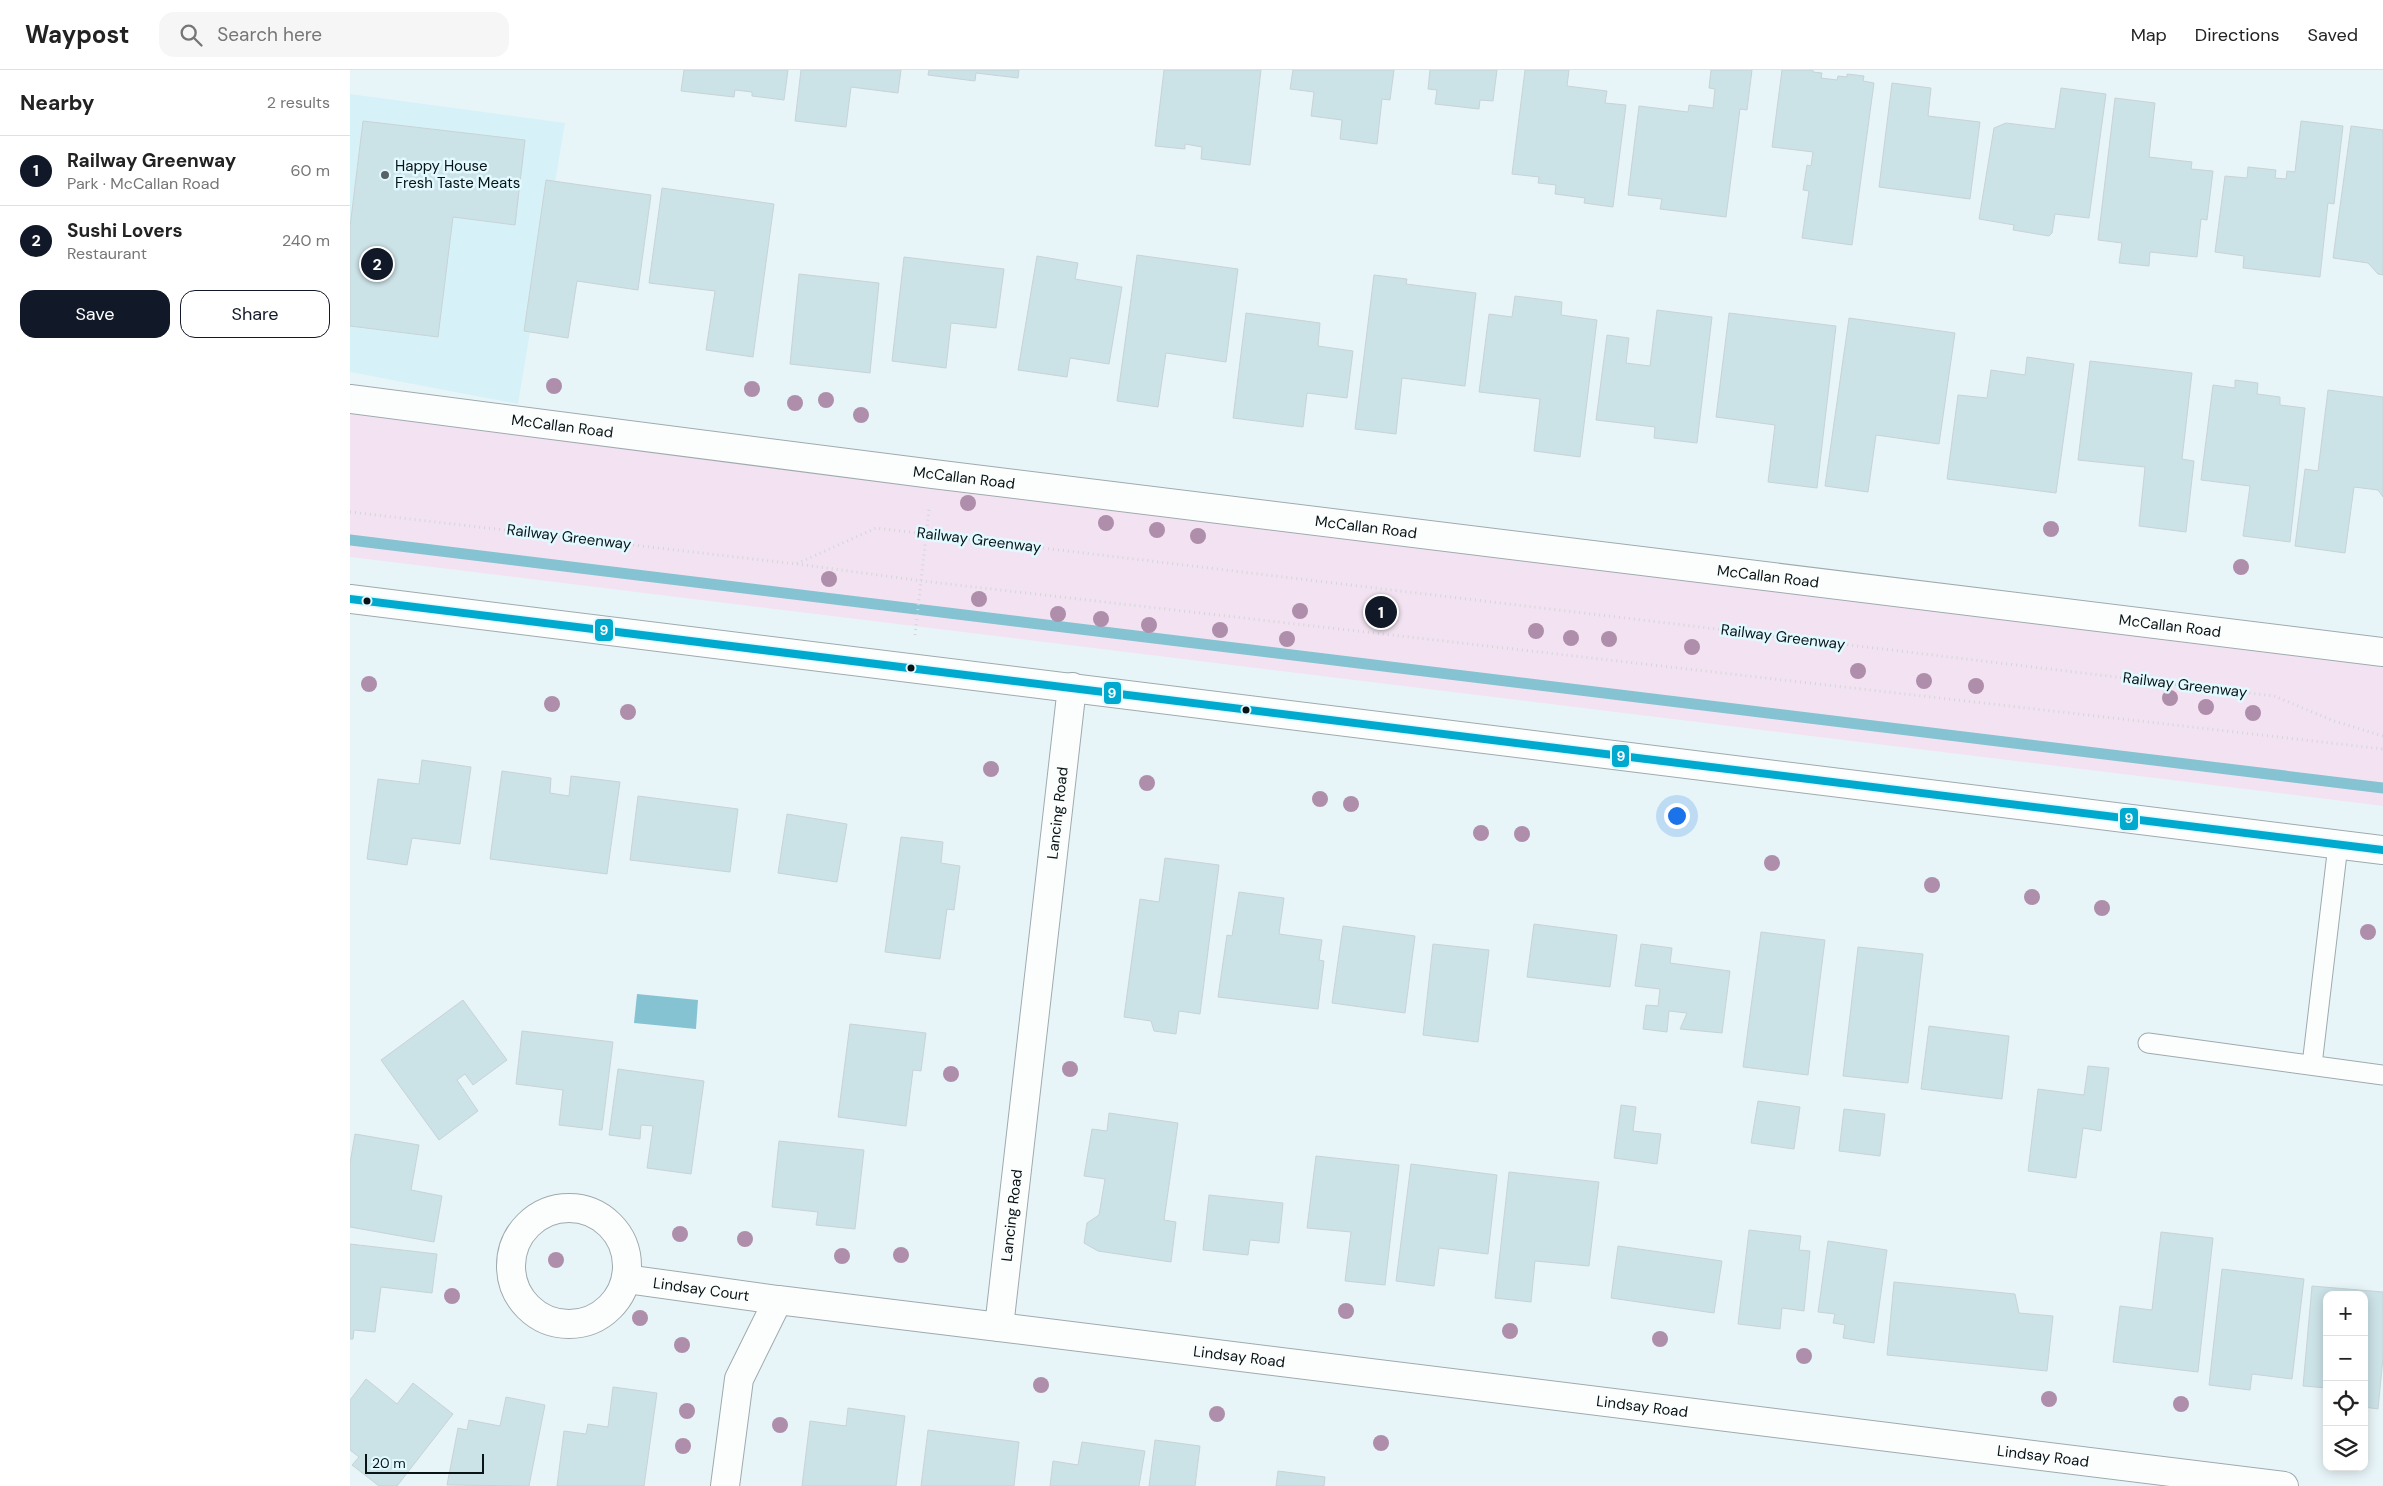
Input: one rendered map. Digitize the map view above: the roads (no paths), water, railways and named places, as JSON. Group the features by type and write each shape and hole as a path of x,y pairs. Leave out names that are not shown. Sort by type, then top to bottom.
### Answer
{"street":[{"name":"McCallan Road","path":"350,399 933,474 2383,652"},
{"path":"350,599 2383,850"},
{"name":"Lancing Road","path":"999,1328 1072,687"},
{"path":"562,1208 580,1209 598,1215 612,1226 622,1242 627,1260 626,1279 618,1297 604,1312 588,1321 568,1324 548,1320 532,1310 519,1295 512,1276 512,1256 517,1239 528,1224 544,1213 562,1208"},
{"name":"Lindsay Court","path":"626,1279 778,1300"},
{"path":"725,1486 739,1378 778,1300 999,1328"},
{"name":"Lindsay Road","path":"999,1328 2284,1486"}],"lane":[{"path":"2312,1065 2338,845"},
{"path":"2148,1043 2383,1075"}],"water":[{"path":"637,994 698,1000 696,1029 634,1023"}],"waterway":[{"path":"350,540 2383,788"}],"place":[{"name":"Happy House Fresh Taste Meats","path":"385,175"},
{"name":"Sushi Lovers","path":"377,264"},
{"name":"Railway Greenway","path":"1381,612"}]}
